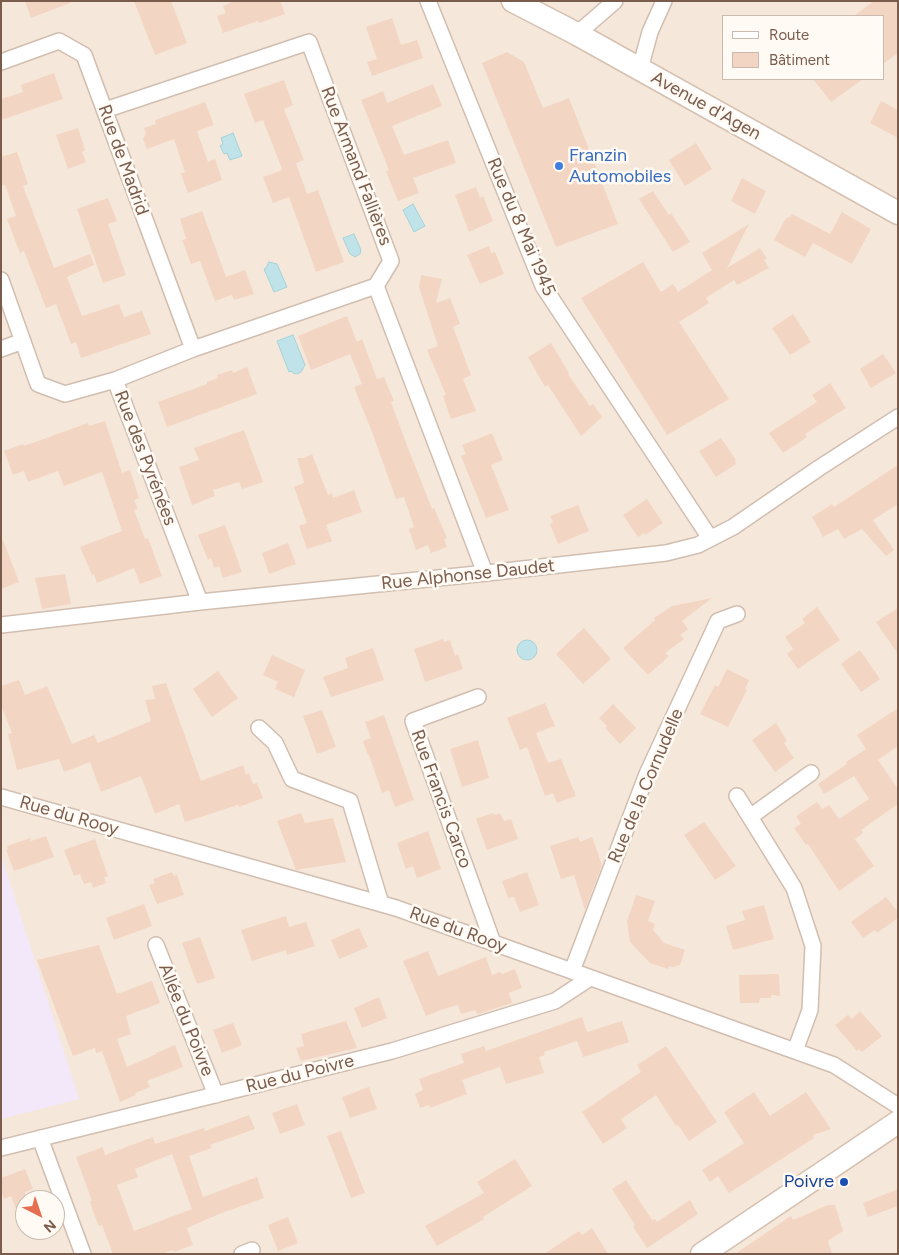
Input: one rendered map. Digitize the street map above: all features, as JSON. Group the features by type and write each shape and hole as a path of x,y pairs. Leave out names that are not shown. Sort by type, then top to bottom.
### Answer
{"main road":[{"name":"Avenue d'Agen","path":"513,1 577,34 898,213"},
{"path":"702,1254 898,1122"}],"street":[{"name":"Rue du 8 Mai 1945","path":"428,1 543,286 710,538"},
{"path":"577,34 615,1"},
{"path":"640,69 650,32 664,1"},
{"name":"Rue de Madrid","path":"1,62 59,41 84,55 194,349"},
{"name":"Rue Armand Fallières","path":"105,110 309,42 391,261 376,286"},
{"name":"Rue des Pyrénées","path":"1,280 38,384 65,394 115,380 200,602"},
{"path":"115,380 194,349 376,286 485,573"},
{"path":"1,349 23,341"},
{"name":"Rue Alphonse Daudet","path":"1,625 666,553 698,545 733,527 819,468 898,418"},
{"name":"Rue de la Cornudelle","path":"572,971 646,774 718,621 737,614"},
{"name":"Rue Francis Carco","path":"478,697 413,720 493,943"},
{"path":"259,728 275,743 292,779 350,801 381,904"},
{"path":"750,817 811,773"},
{"path":"737,796 794,888 813,946 810,1010 795,1051"},
{"name":"Rue du Rooy","path":"1,797 381,904 834,1065 898,1106"},
{"name":"Allée du Poivre","path":"156,945 216,1095"},
{"name":"Rue du Poivre","path":"1,1148 392,1051 555,1000 590,978"},
{"path":"40,1138 83,1254"}],"shaded area":[{"path":"1,1 898,1 898,1254 1,1254"},
{"path":"1,854 79,1099 1,1119"}],"water":[{"path":"233,133 242,156 230,160 227,153 224,154 220,146 223,144 221,138"},
{"path":"413,204 425,226 414,232 403,210"},
{"path":"354,234 361,250 360,254 355,257 350,254 343,238"},
{"path":"269,262 277,264 287,287 274,292 264,269"},
{"path":"293,335 305,365 301,372 297,374 289,372 277,341"},
{"path":"527,640 534,643 537,650 534,657 527,660 520,657 517,650 520,643"}],"building":[{"path":"25,1 70,1 70,3 31,18"},
{"path":"134,1 171,1 187,43 155,55"},
{"path":"234,1 280,1 285,14 223,33 217,16 226,13 223,6"},
{"path":"874,1 898,1 898,53 884,63 884,15 855,15"},
{"path":"392,18 401,45 417,40 423,58 372,76 367,62 377,59 366,27"},
{"name":"Franzin Automobiles","path":"507,52 524,62 543,108 569,98 618,224 556,247 482,63"},
{"path":"54,73 63,99 1,120 1,99 23,92 21,85"},
{"path":"284,80 293,105 284,109 304,160 296,163 307,194 318,190 344,262 316,272 289,197 273,203 263,177 282,169 263,120 255,123 244,94"},
{"path":"814,80 862,80 831,102"},
{"path":"433,84 442,106 392,126 404,155 448,140 456,163 413,178 419,193 398,201 386,171 389,170 361,100 383,91 387,103"},
{"path":"881,101 898,110 898,138 870,123"},
{"path":"205,102 214,125 197,131 208,162 215,159 222,180 188,193 181,174 185,172 174,139 147,149 143,139 146,133 144,128 156,124 155,120"},
{"path":"78,128 85,150 82,152 86,162 68,169 56,135"},
{"path":"696,143 712,169 685,186 669,160"},
{"path":"17,152 28,184 23,186 54,268 90,254 94,265 67,277 82,316 119,304 124,317 142,311 151,334 81,358 76,342 71,344 56,304 46,308 24,251 20,253 7,219 16,216 5,185 1,186 1,157"},
{"path":"742,178 766,191 755,214 731,201"},
{"path":"476,187 480,198 483,196 493,221 469,232 455,195"},
{"path":"653,191 669,215 671,213 690,242 673,252 639,199"},
{"path":"108,198 117,221 108,224 126,275 103,283 77,209"},
{"path":"202,211 226,277 245,270 254,294 234,300 232,295 215,301 200,261 191,264 182,240 186,239 180,219"},
{"path":"842,212 871,229 852,264 813,243 805,257 774,240 786,218 792,214 830,234"},
{"path":"749,224 727,268 760,248 767,259 764,260 769,268 737,285 734,280 706,298 709,303 679,322 729,399 667,435 581,298 643,262 661,292 673,284 678,292 712,270 702,253"},
{"path":"489,246 491,253 495,252 504,274 480,284 467,255"},
{"path":"421,275 442,279 436,303 450,298 460,324 453,327 471,375 463,379 476,411 451,419 443,396 446,395 427,350 438,346 419,287"},
{"path":"793,314 811,342 790,355 772,328"},
{"path":"347,316 357,342 362,339 377,379 384,377 394,401 391,402 408,448 432,509 434,508 447,538 444,539 447,547 431,553 428,545 416,550 409,529 414,527 404,497 396,499 354,387 362,384 350,354 311,370 298,336"},
{"path":"551,343 568,374 590,406 593,404 602,417 581,436 548,385 545,387 528,357"},
{"path":"883,354 896,373 871,388 860,369"},
{"path":"247,367 257,394 167,427 158,402 207,384 207,382 218,378 217,375 232,370 233,373"},
{"path":"830,383 846,408 805,434 807,437 783,453 769,433 817,402 812,395"},
{"path":"105,421 122,473 130,470 139,498 134,500 138,509 134,510 145,539 148,538 162,576 140,584 134,568 97,583 80,547 122,531 102,472 64,486 58,471 28,482 24,471 13,475 4,451 23,444 24,446 88,423 89,426"},
{"path":"244,430 263,482 242,489 239,482 213,490 215,496 192,505 179,467 199,460 194,448"},
{"path":"492,433 503,460 491,465 509,510 486,518 461,456 466,454 462,445"},
{"path":"721,438 736,460 736,464 716,477 699,451"},
{"path":"312,454 328,495 332,493 333,498 354,490 362,512 326,525 332,541 307,549 299,526 307,523 294,487 304,483 297,458 304,458"},
{"path":"898,465 898,504 873,520 894,550 886,556 862,529 844,539 838,529 823,537 812,517 832,504 834,507"},
{"path":"647,499 663,523 645,535 644,533 638,537 623,515"},
{"path":"578,505 589,531 558,544 550,524 553,522 550,516"},
{"path":"225,525 242,572 223,578 219,566 214,568 211,558 208,560 198,535"},
{"path":"1,540 3,540 19,582 1,589"},
{"path":"288,543 296,564 269,574 262,553"},
{"path":"65,574 71,604 42,609 35,578"},
{"path":"712,598 682,621 688,629 680,635 684,639 665,653 669,656 648,675 623,648 655,620 654,618 672,606"},
{"path":"817,607 840,640 798,669 787,654 793,649 785,637 805,623 802,619"},
{"path":"898,608 898,654 876,622"},
{"path":"584,628 611,659 583,684 556,654"},
{"path":"443,639 444,642 450,640 455,656 458,654 463,669 425,682 414,649"},
{"path":"373,648 384,680 331,697 323,677 348,668 345,658"},
{"path":"860,650 880,679 861,692 841,664"},
{"path":"272,655 305,670 294,697 275,689 278,682 263,675"},
{"path":"727,669 749,680 745,689 747,690 728,727 700,714 715,685 718,687"},
{"path":"218,671 238,698 212,717 193,689"},
{"path":"19,680 25,695 47,686 72,744 94,735 98,743 151,721 145,700 155,699 152,686 166,683 201,781 243,765 246,775 249,773 253,784 257,783 263,798 239,807 238,805 185,822 179,804 155,814 141,776 101,792 90,762 64,772 59,759 17,770 8,734 12,733 1,705 1,686"},
{"path":"545,703 555,726 536,733 548,763 561,759 576,796 557,803 553,793 545,796 527,747 520,750 507,718"},
{"path":"613,704 636,728 620,744 605,728 607,726 599,718"},
{"path":"898,708 898,746 878,760 898,789 898,804 861,830 863,833 855,839 874,866 839,891 808,844 806,845 794,828 801,824 796,816 817,802 822,809 829,805 839,819 869,799 854,776 824,794 818,784 866,749 857,735"},
{"path":"322,710 336,747 317,754 303,716"},
{"path":"384,715 414,800 395,807 389,790 382,793 363,741 371,738 365,722"},
{"path":"776,723 787,741 784,743 794,758 775,772 752,740"},
{"path":"478,740 489,778 462,787 450,749"},
{"path":"301,813 305,823 333,818 346,862 296,870 277,821"},
{"path":"493,813 494,815 500,813 504,821 511,819 518,839 487,850 476,819"},
{"path":"704,822 736,866 715,880 684,835"},
{"path":"428,831 441,869 417,878 413,866 406,869 397,843"},
{"path":"46,836 54,857 14,871 6,850 8,849 7,846 30,838 31,841"},
{"path":"578,837 580,842 592,837 602,865 585,910 574,875 561,879 550,846"},
{"path":"95,839 108,876 104,877 106,883 93,888 91,882 84,884 80,874 74,876 64,850"},
{"path":"172,872 174,876 177,875 184,895 157,904 149,885 155,883 153,879"},
{"path":"527,872 539,905 520,912 514,897 508,898 502,881"},
{"path":"636,895 655,901 648,921 655,924 653,930 664,943 685,950 680,965 669,966 668,969 650,963 630,942 627,921"},
{"path":"886,897 898,912 898,918 877,933 875,930 863,938 851,922"},
{"path":"144,904 152,926 114,940 106,918"},
{"path":"764,905 774,939 733,950 726,926 745,920 742,911"},
{"path":"286,916 289,927 306,922 315,946 287,955 286,950 252,961 241,930"},
{"path":"359,928 368,947 339,959 331,940"},
{"path":"200,937 215,978 197,984 182,943"},
{"path":"99,945 117,994 152,981 160,1003 126,1016 131,1034 117,1039 127,1067 175,1045 183,1067 147,1081 150,1087 120,1102 102,1051 96,1053 95,1048 73,1056 37,960"},
{"path":"428,951 438,976 486,957 492,975 500,972 502,974 515,969 522,988 509,993 512,1003 478,1014 475,1010 461,1014 458,1005 426,1016 403,961"},
{"path":"779,974 780,996 771,995 771,998 760,998 759,1003 740,1003 739,975"},
{"path":"379,997 387,1018 362,1028 354,1008"},
{"path":"860,1011 882,1036 862,1052 859,1049 857,1051 835,1025 848,1015 852,1019"},
{"path":"582,1017 587,1032 622,1021 629,1042 583,1057 577,1041 544,1052 545,1055 539,1057 544,1073 506,1084 500,1067 462,1080 467,1094 430,1108 429,1105 420,1108 415,1094 423,1090 419,1079 464,1063 461,1054 484,1046 486,1051"},
{"path":"346,1021 357,1048 301,1061 296,1048 304,1046 301,1034"},
{"path":"233,1023 242,1045 222,1053 213,1030"},
{"path":"666,1046 717,1122 689,1141 678,1125 676,1126 656,1095 621,1119 627,1128 603,1144 582,1112 641,1072 637,1065"},
{"path":"369,1087 377,1109 350,1118 342,1097"},
{"path":"754,1092 770,1116 806,1092 831,1129 813,1135 814,1138 729,1193 718,1176 710,1182 702,1170 744,1143 724,1112"},
{"path":"297,1104 305,1125 280,1134 272,1113"},
{"path":"249,1115 255,1129 210,1145 212,1148 189,1156 203,1197 257,1177 264,1198 187,1228 193,1245 174,1252 173,1250 161,1254 113,1254 102,1225 99,1226 92,1209 90,1201 92,1201 76,1157 103,1147 105,1155 153,1137 155,1144 204,1128 205,1131","holes":["172,1154 192,1209 134,1231 117,1185 138,1177 135,1169"]},
{"path":"341,1131 365,1193 351,1198 327,1136"},
{"path":"515,1159 532,1186 483,1217 484,1219 437,1246 425,1226 484,1193 477,1182"},
{"path":"25,1169 33,1189 15,1190 15,1206 11,1196 4,1199 1,1191 1,1178"},
{"path":"626,1180 652,1220 655,1219 657,1222 690,1200 698,1214 647,1248 612,1189"},
{"path":"898,1189 898,1206 868,1217 863,1203"},
{"path":"828,1205 835,1205 843,1231 828,1241 832,1254 735,1254 791,1216 793,1220"},
{"path":"288,1217 298,1243 278,1251 268,1225"},
{"path":"592,1228 608,1254 544,1254 579,1231 582,1235"}],"place":[{"name":"Franzin Automobiles","path":"559,166"},
{"name":"Poivre","path":"844,1182"}]}
